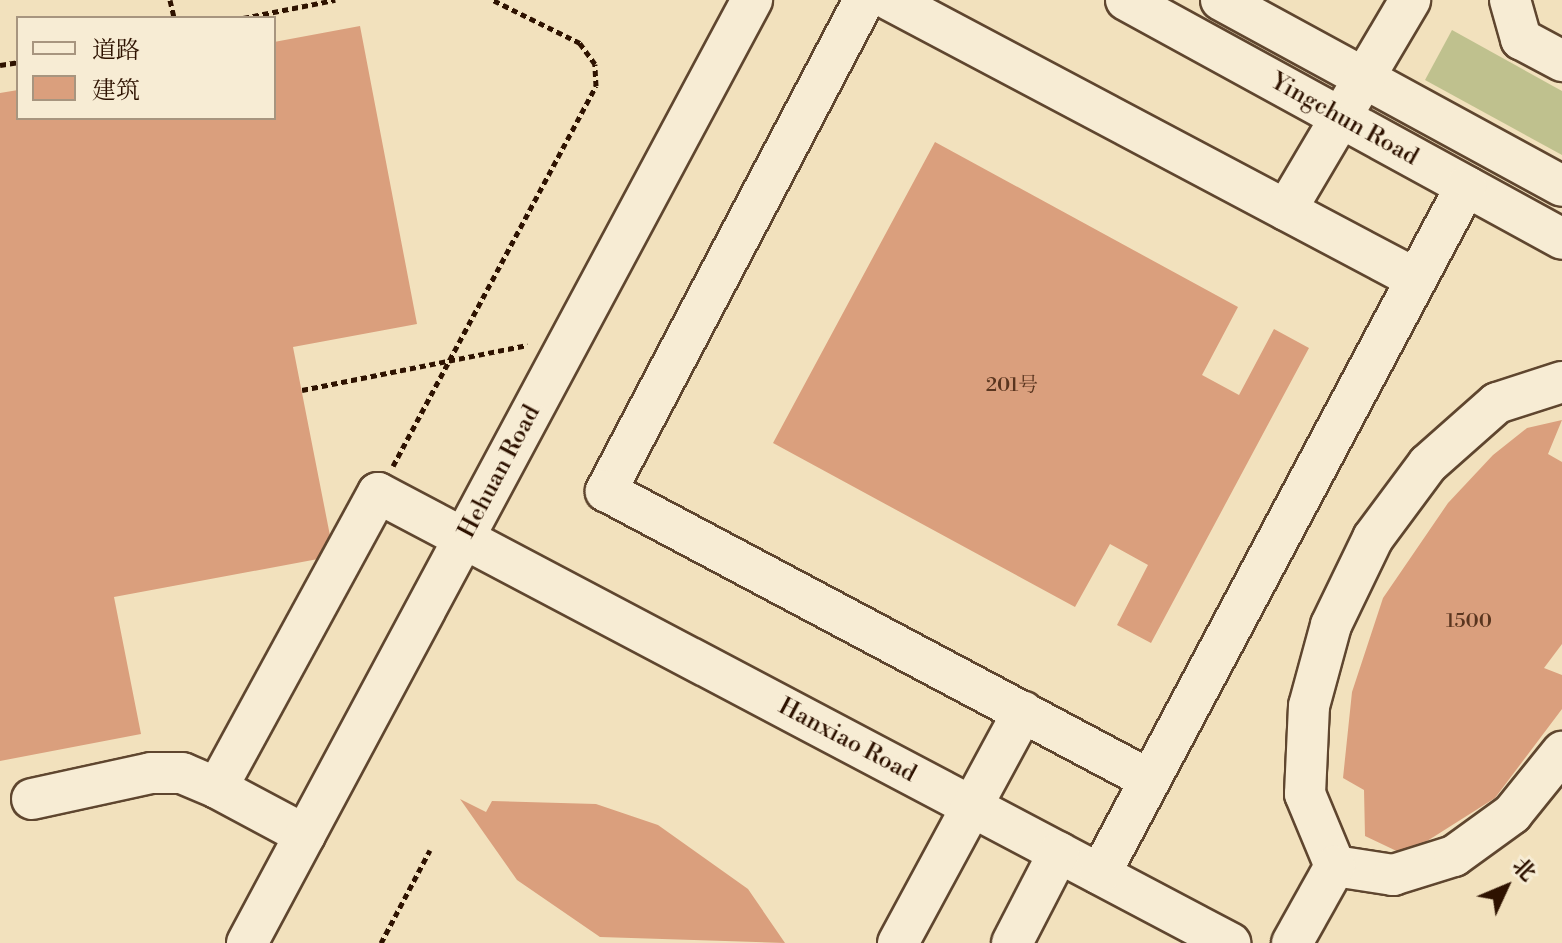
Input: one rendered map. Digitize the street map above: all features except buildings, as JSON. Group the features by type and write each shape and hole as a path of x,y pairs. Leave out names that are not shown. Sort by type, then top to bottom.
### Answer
{"street":[{"name":"Hehuan Road","path":"247,943 752,0"},
{"path":"864,0 606,491 1150,780"},
{"path":"890,0 1416,279"},
{"name":"Yingchun Road","path":"1126,0 1562,239"},
{"name":"Yingchun Road","path":"1221,0 1562,186"},
{"path":"1286,210 1336,115 1368,80 1410,0"},
{"path":"1510,0 1521,39 1562,61"},
{"path":"1100,874 1466,186"},
{"path":"1335,866 1305,794 1309,706 1331,625 1373,538 1428,464 1497,403 1562,382"},
{"path":"217,788 378,493"},
{"name":"Hanxiao Road","path":"378,493 1230,943"},
{"path":"898,943 1023,712"},
{"path":"1335,866 1393,875 1454,856 1512,814 1562,752"},
{"path":"32,799 151,773 182,773 305,835"},
{"path":"1012,943 1059,852"},
{"path":"1292,943 1335,866"}],"path":[{"path":"253,16 335,0"},
{"path":"378,493 596,86 595,64 580,43 493,0"},
{"path":"302,390 572,336"},
{"path":"381,943 430,850"}],"green space":[{"path":"1452,30 1562,91 1562,155 1425,80"}]}
